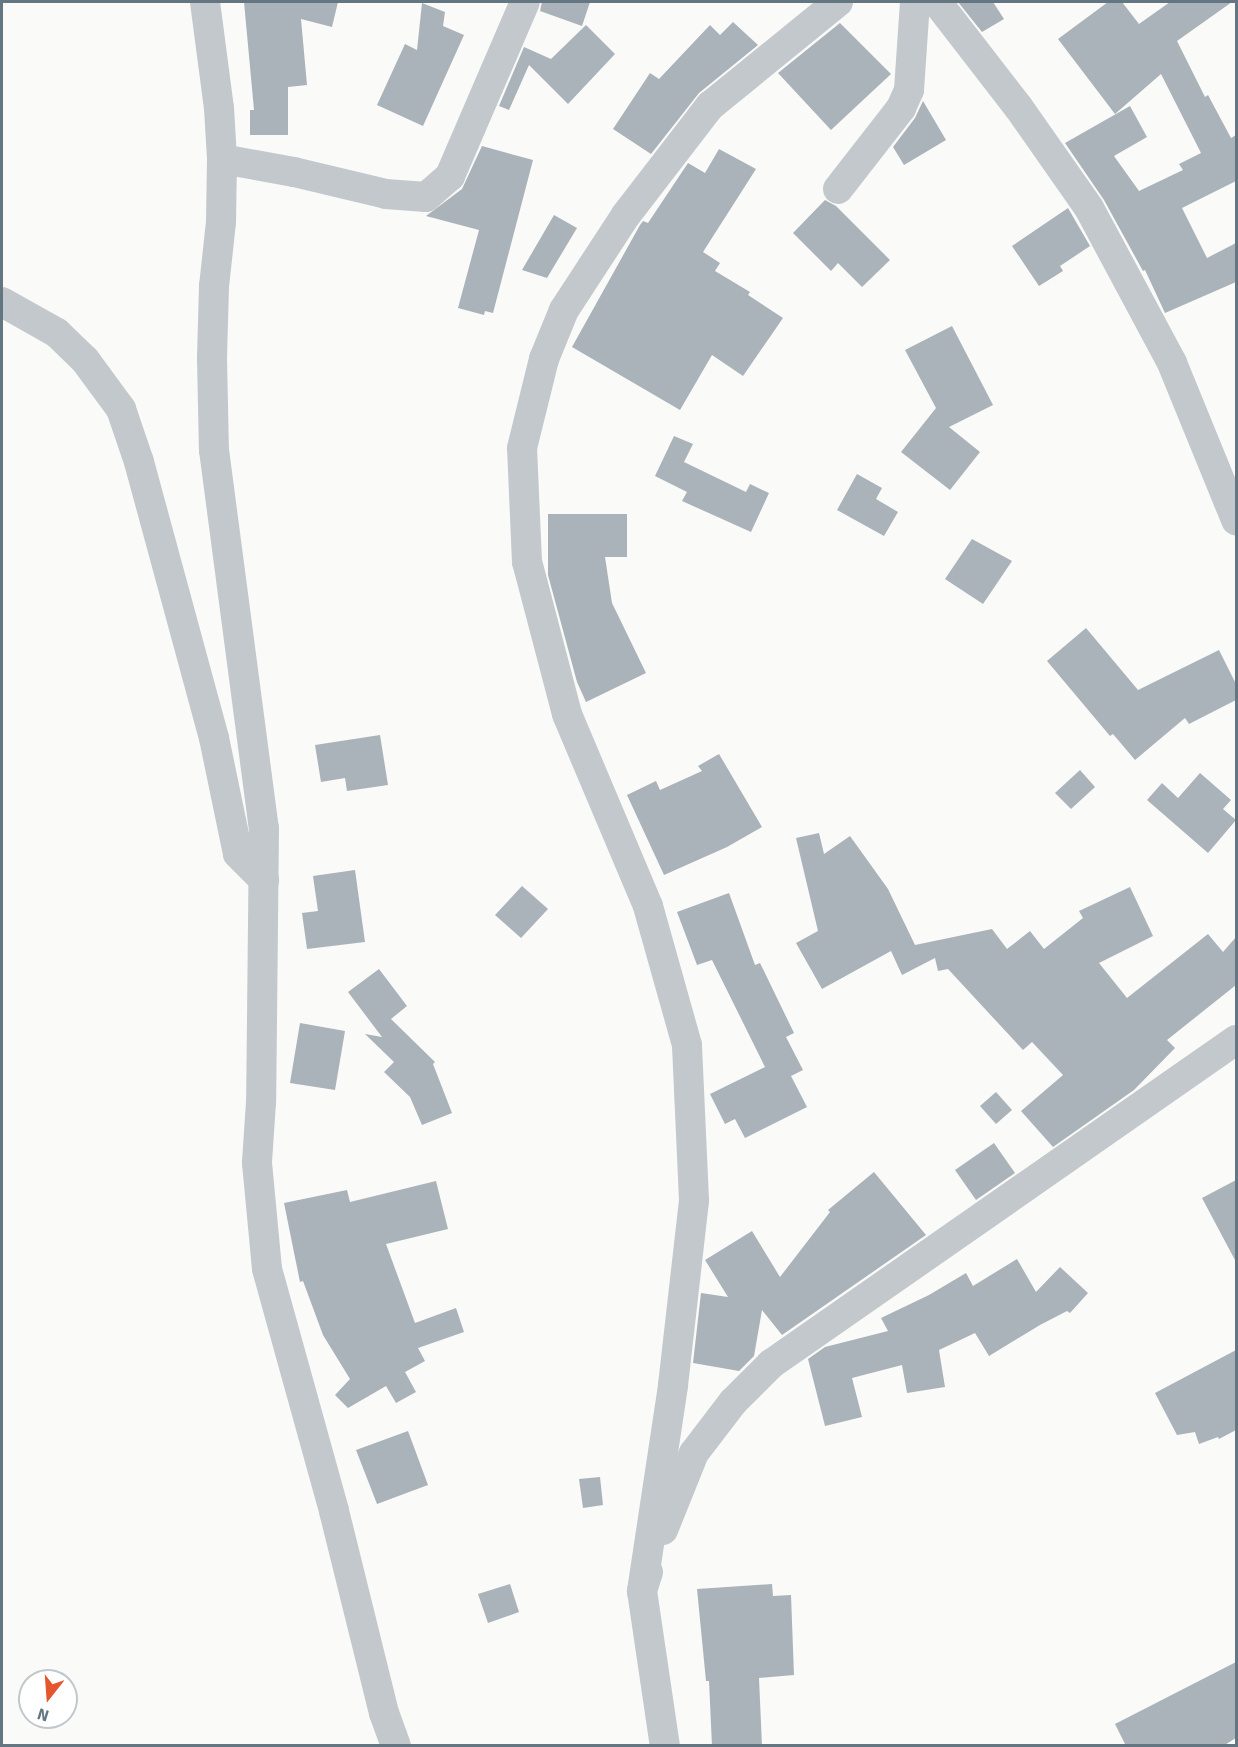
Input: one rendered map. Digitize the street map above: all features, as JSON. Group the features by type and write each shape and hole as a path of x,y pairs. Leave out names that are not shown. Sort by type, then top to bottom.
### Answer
{"street":[{"path":"205,2 219,108 222,159 221,222 214,286 212,358 214,450 261,805 264,880 261,1102 257,1163 267,1269 334,1511 384,1713 396,1746"},
{"path":"222,159 294,172 386,194 426,197 450,176 525,2"},
{"path":"665,1746 642,1591 673,1385 694,1200 687,1045 648,906 567,714 527,562 522,448 544,359 564,310 626,215 710,106 838,2"},
{"path":"838,189 901,108 909,90 915,2"},
{"path":"937,2 1019,108 1089,208 1172,363 1236,520"},
{"path":"2,302 57,333 85,360 121,409 139,462 211,726 238,854 264,880"},
{"path":"642,1591 668,1516 694,1453 733,1402 771,1364 1236,1040"}],"building":[{"path":"244,2 338,2 332,27 301,19 307,85 288,87 288,135 250,135 250,110 254,110"},
{"path":"542,2 590,2 582,26 540,11"},
{"path":"958,2 993,2 1004,19 982,32"},
{"path":"1108,2 1122,2 1139,24 1170,2 1232,2 1177,41 1205,97 1208,95 1231,138 1236,135 1236,181 1182,208 1207,258 1236,243 1236,282 1165,313 1145,270 1143,271 1104,200 1065,143 1130,106 1147,137 1114,156 1139,191 1183,170 1179,164 1201,153 1161,74 1115,114 1058,39"},
{"path":"422,3 445,12 443,26 464,35 423,126 377,105 405,44 417,50"},
{"path":"733,22 758,45 699,93 651,154 613,129 650,73 659,79 710,25 720,35"},
{"path":"840,23 891,74 831,130 778,73"},
{"path":"586,25 615,54 568,104 529,65 509,110 499,106 524,47 551,59"},
{"path":"923,101 946,140 904,165 893,147 915,118"},
{"path":"482,146 533,160 493,313 485,311 484,315 458,308 479,230 426,216 462,189"},
{"path":"719,149 756,169 703,252 720,263 715,271 750,292 748,295 783,318 743,376 712,355 680,410 572,347 640,225 643,221 648,223 688,163 705,173"},
{"path":"825,200 836,206 890,260 862,287 838,263 831,271 793,233"},
{"path":"1068,208 1090,246 1060,266 1063,271 1039,286 1012,246"},
{"path":"554,215 577,228 547,278 522,270"},
{"path":"952,326 993,405 949,427 980,452 950,490 901,452 936,408 905,350"},
{"path":"674,436 693,444 684,462 746,492 750,484 769,493 751,532 682,501 687,492 655,476"},
{"path":"857,474 882,488 876,499 898,512 884,536 837,510"},
{"path":"548,514 627,514 627,557 605,557 612,603 646,673 586,702 577,682 548,575"},
{"path":"972,539 1012,561 983,604 945,579"},
{"path":"1086,628 1138,690 1219,650 1236,684 1236,700 1189,724 1185,718 1135,760 1113,734 1110,736 1047,661"},
{"path":"380,735 388,785 347,791 345,778 321,782 315,745"},
{"path":"719,754 762,827 727,847 664,875 627,795 656,781 660,790 702,771 698,766"},
{"path":"1080,770 1095,787 1071,809 1055,793"},
{"path":"1200,773 1231,800 1223,809 1236,820 1208,853 1147,800 1162,783 1178,798"},
{"path":"819,833 824,854 850,836 888,889 915,945 992,929 1007,949 1030,931 1044,949 1083,918 1079,911 1130,887 1153,936 1099,963 1127,998 1208,934 1223,952 1236,937 1236,985 1167,1040 1175,1048 1134,1090 1053,1147 1021,1111 1063,1075 1032,1042 1023,1050 948,969 938,971 935,958 902,975 891,951 822,989 796,943 818,931 796,838"},
{"path":"355,870 365,942 307,949 302,913 318,911 313,876"},
{"path":"522,886 548,909 521,938 495,915"},
{"path":"729,893 755,965 760,963 794,1033 786,1037 803,1070 791,1076 807,1107 745,1138 735,1119 725,1124 710,1094 765,1067 712,960 697,965 677,912"},
{"path":"379,969 407,1006 391,1019 435,1062 433,1064 452,1113 422,1125 410,1097 384,1072 394,1062 365,1034 382,1037 348,992"},
{"path":"300,1023 345,1031 335,1090 290,1083"},
{"path":"996,1092 1012,1110 996,1124 980,1106"},
{"path":"994,1143 1015,1173 976,1200 955,1170"},
{"path":"874,1172 926,1235 782,1335 762,1310 754,1356 739,1371 693,1363 701,1293 728,1297 705,1260 752,1231 780,1277 830,1212 828,1210"},
{"path":"1236,1180 1236,1262 1202,1198"},
{"path":"436,1181 448,1229 386,1244 415,1323 456,1308 464,1332 418,1348 425,1361 405,1372 416,1392 396,1403 386,1386 348,1408 335,1395 350,1379 323,1335 303,1281 300,1282 284,1203 347,1190 350,1202"},
{"path":"1017,1259 1036,1292 1060,1267 1088,1293 1070,1313 1067,1311 1040,1325 989,1356 975,1333 939,1350 945,1387 907,1393 902,1365 852,1378 862,1417 825,1426 808,1359 825,1347 888,1331 881,1318 929,1295 966,1273 973,1286"},
{"path":"1236,1350 1236,1430 1219,1439 1218,1437 1199,1444 1195,1432 1177,1435 1155,1393"},
{"path":"408,1431 428,1485 377,1504 356,1450"},
{"path":"600,1477 603,1505 583,1508 579,1479"},
{"path":"510,1584 519,1612 488,1623 478,1594"},
{"path":"772,1584 773,1596 791,1595 794,1675 759,1678 762,1746 712,1746 709,1681 706,1681 697,1589"},
{"path":"1236,1662 1236,1738 1223,1746 1126,1746 1115,1724"}]}
